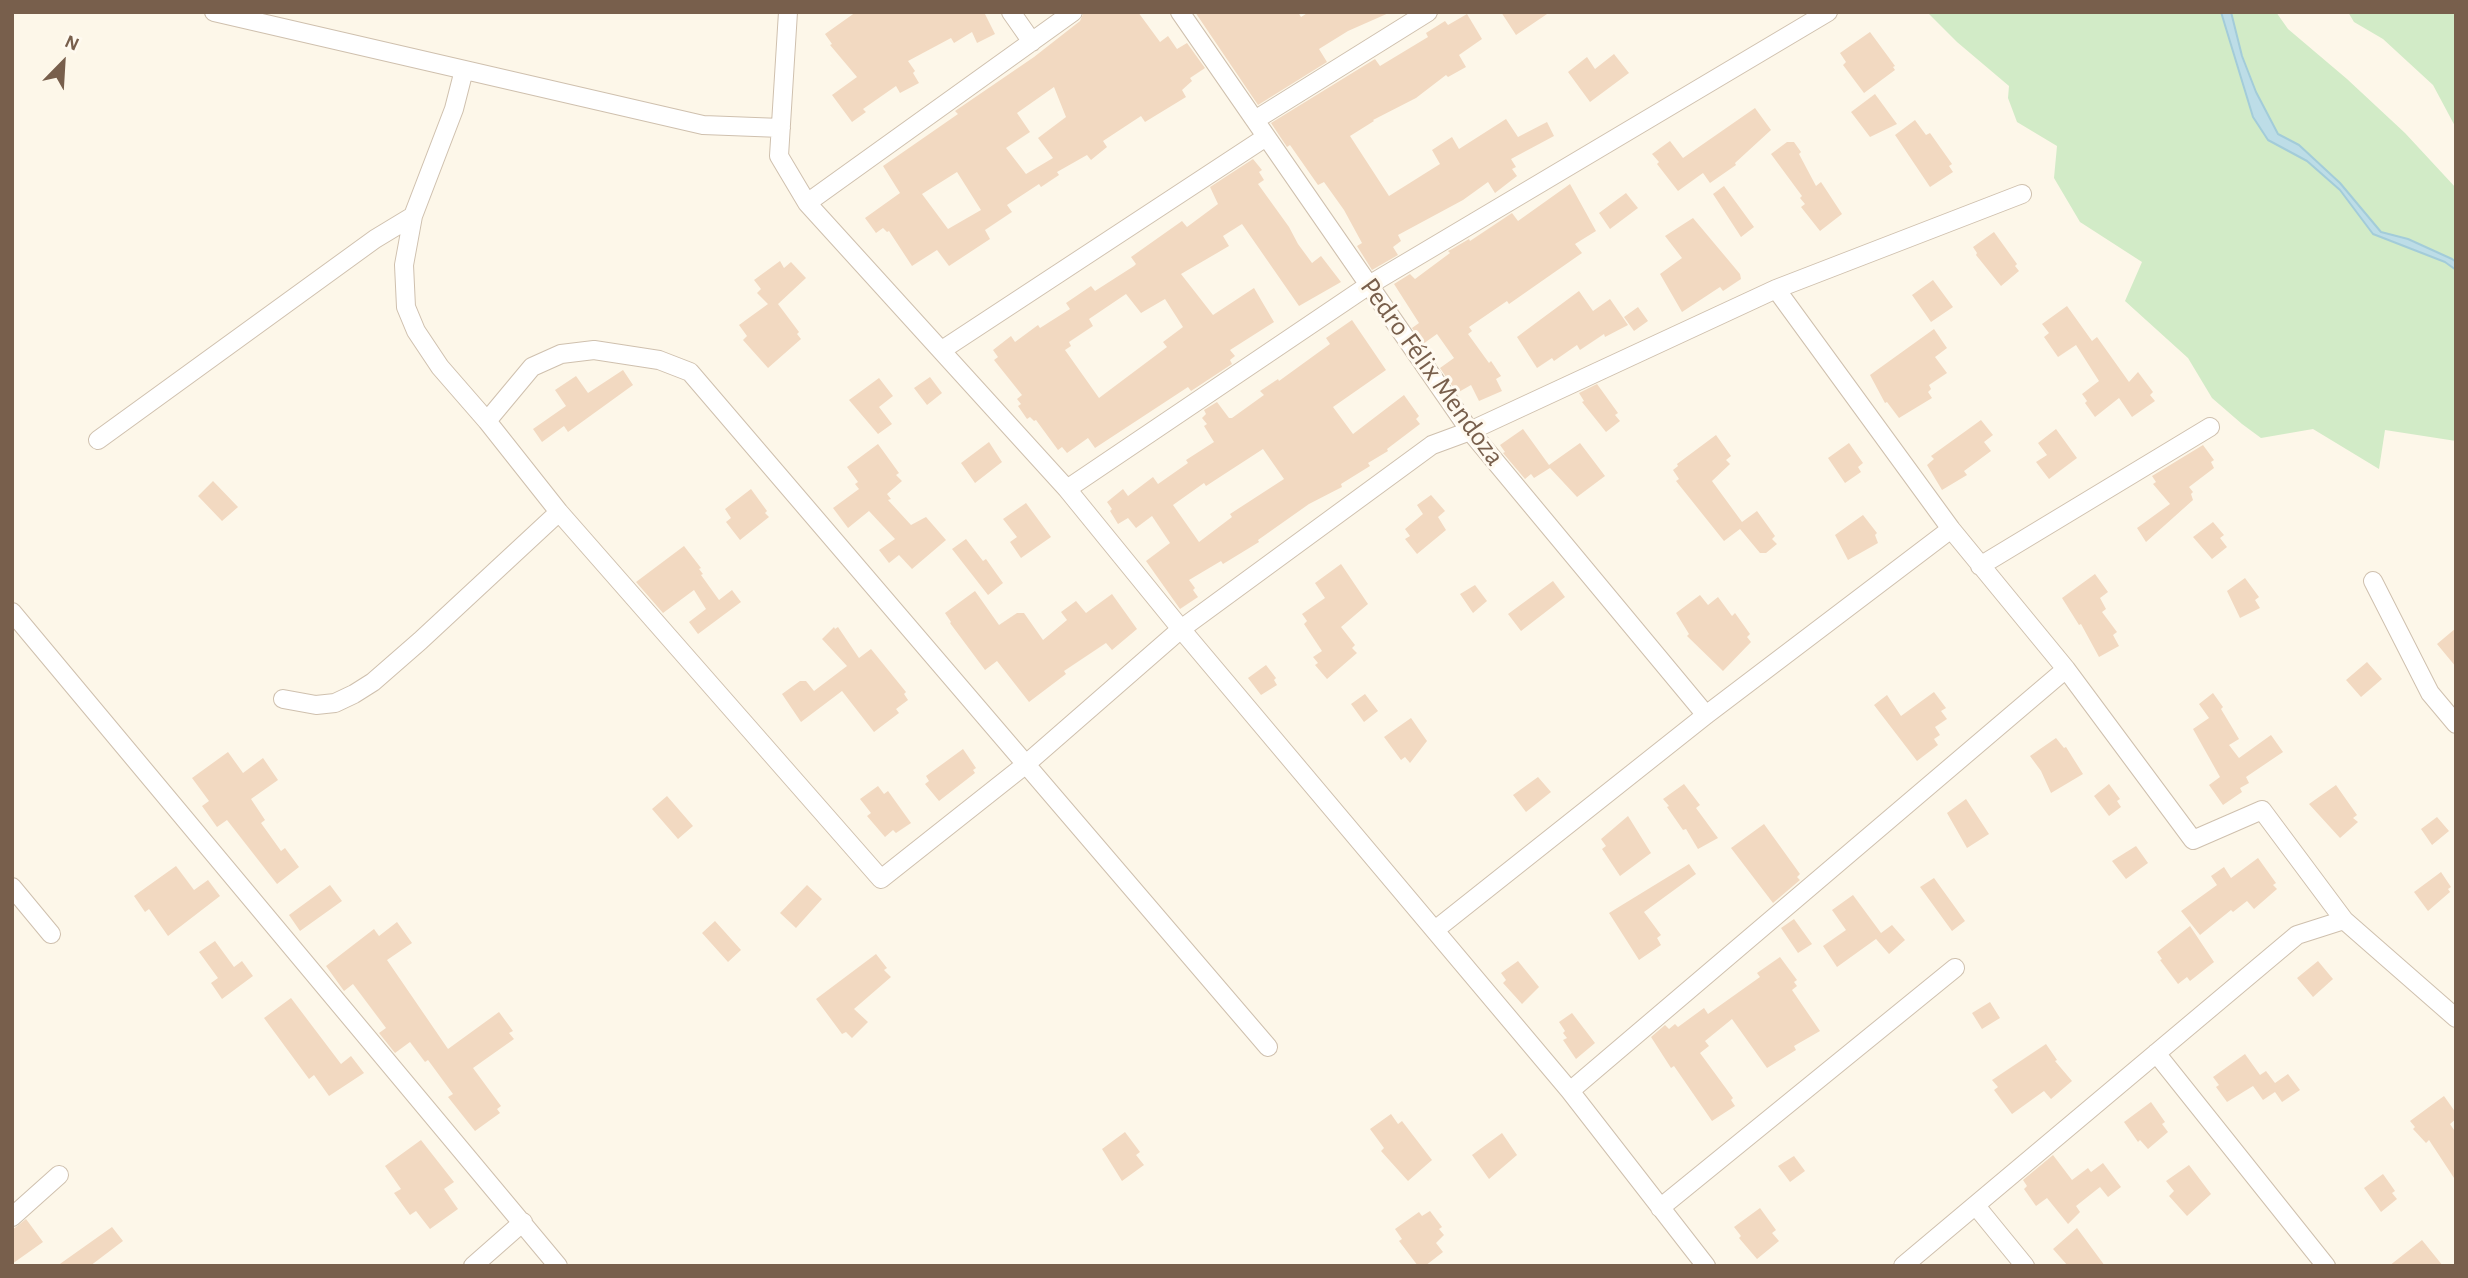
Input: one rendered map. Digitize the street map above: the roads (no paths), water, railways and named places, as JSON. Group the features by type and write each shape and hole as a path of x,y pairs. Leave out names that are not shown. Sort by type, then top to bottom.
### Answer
{"street":[{"path":"214,12 703,125 781,128"},
{"path":"788,12 779,156 807,203 1068,489 1181,629 1570,1091 1700,1264"},
{"path":"1011,12 1032,42"},
{"path":"807,203 1073,12"},
{"name":"Pedro Félix Mendoza","path":"1180,12 1470,430 1706,715"},
{"path":"1255,120 1428,12"},
{"path":"1068,489 1369,285 1828,12"},
{"path":"464,70 454,109 414,216 404,265 405,307 416,331 440,367 559,512 881,879 1025,765 1181,629 1432,445 1776,289 2022,194"},
{"path":"942,350 1266,137"},
{"path":"98,440 375,239 414,216"},
{"path":"1776,289 1951,529 2066,669 2193,841 2262,810 2344,920 2456,1018"},
{"path":"486,421 532,367 561,354 594,350 659,360 690,372 1268,1047"},
{"path":"1980,566 2210,427"},
{"path":"284,699 316,705 335,703 364,688 420,641 559,512"},
{"path":"1435,930 1706,715 1951,529"},
{"path":"2373,581 2430,694 2456,724"},
{"path":"15,620 558,1266"},
{"path":"1570,1091 2066,669"},
{"path":"12,887 51,934"},
{"path":"1903,1266 2297,935 2344,920"},
{"path":"1660,1208 1955,968"},
{"path":"2156,1053 2326,1266"},
{"path":"12,1217 59,1175"},
{"path":"1976,1206 2025,1266"},
{"path":"473,1266 523,1222"}],"water":[{"path":"2221,12 2231,12 2242,56 2256,92 2278,134 2299,145 2340,183 2381,232 2408,239 2452,259 2456,262 2456,270 2445,262 2373,234 2340,190 2307,161 2268,140 2253,117"}]}
